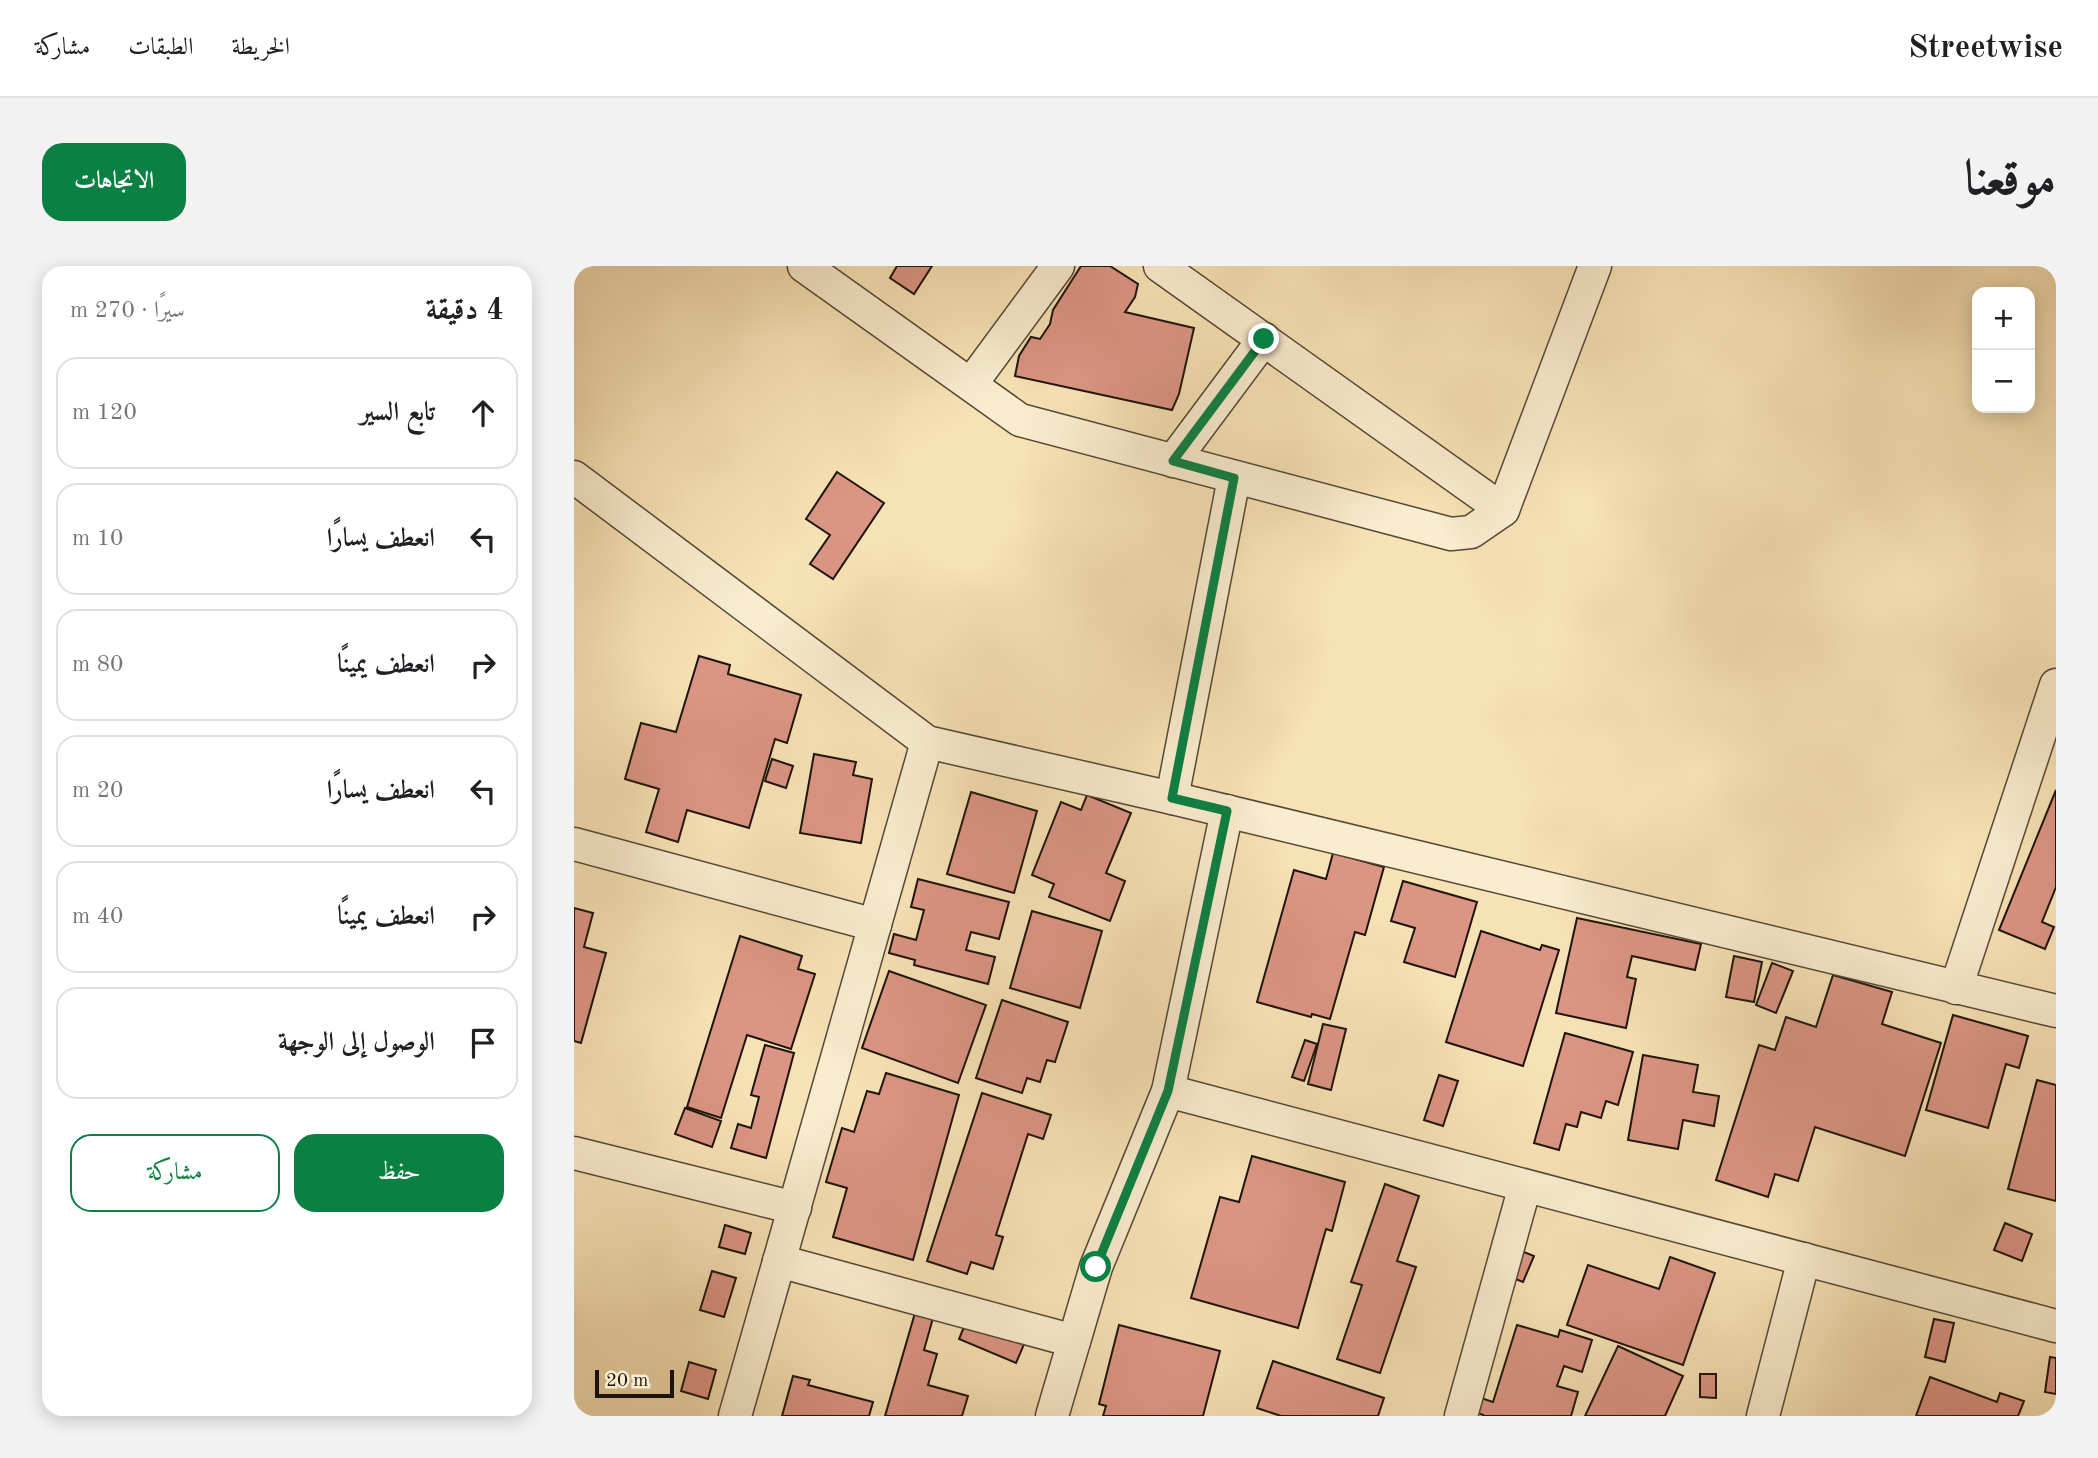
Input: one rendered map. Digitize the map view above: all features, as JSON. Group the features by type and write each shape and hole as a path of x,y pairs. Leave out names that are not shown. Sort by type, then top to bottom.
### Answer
{"street":[{"path":"804,266 1020,420 1451,534 1471,532 1503,510 1595,266"},
{"path":"971,384 1058,266"},
{"path":"1160,266 1503,510"},
{"path":"1173,461 1264,339"},
{"path":"1172,798 1234,478"},
{"path":"578,487 928,742 1227,811 2056,1011"},
{"path":"1956,988 2056,685"},
{"path":"735,1416 928,742"},
{"path":"1052,1416 1096,1267 1168,1091 1227,811"},
{"path":"574,844 875,925"},
{"path":"1168,1091 2056,1326"},
{"path":"574,1153 795,1208"},
{"path":"1461,1416 1525,1185"},
{"path":"1763,1416 1804,1259"},
{"path":"779,1261 1074,1341"}],"building":[{"path":"897,266 932,266 914,294 890,278"},
{"path":"1081,266 1110,266 1138,284 1135,297 1125,312 1194,328 1179,394 1172,410 1015,376 1019,356 1031,337 1040,339 1050,324 1053,310"},
{"path":"837,472 884,503 833,579 810,564 830,535 806,519"},
{"path":"699,656 730,665 728,674 801,695 787,743 775,739 749,828 687,810 678,842 646,832 659,789 625,779 641,723 676,732"},
{"path":"814,754 856,762 853,775 872,779 861,843 800,833"},
{"path":"772,759 793,766 786,788 765,781"},
{"path":"2056,790 2056,887 2042,922 2054,927 2045,949 1999,930"},
{"path":"971,792 1037,811 1014,893 947,874"},
{"path":"1087,795 1131,813 1106,873 1125,881 1110,921 1049,897 1054,884 1032,875 1061,802 1081,810"},
{"path":"1333,853 1384,867 1365,935 1355,932 1330,1019 1312,1014 1311,1017 1257,1002 1294,870 1326,879"},
{"path":"918,879 1009,902 999,939 971,932 966,950 995,957 988,984 914,965 915,960 889,953 894,934 916,940 924,910 911,907"},
{"path":"1403,881 1477,902 1455,977 1404,962 1415,928 1391,921"},
{"path":"574,908 593,913 584,947 606,953 581,1043 574,1041"},
{"path":"1032,911 1102,931 1080,1008 1010,988"},
{"path":"1577,918 1701,944 1695,970 1632,956 1627,977 1636,979 1626,1028 1556,1013"},
{"path":"1481,931 1540,950 1542,945 1559,950 1523,1066 1446,1042"},
{"path":"740,936 802,956 798,969 815,974 791,1049 747,1035 721,1118 687,1107"},
{"path":"1734,956 1762,962 1754,1002 1726,997"},
{"path":"1772,963 1793,971 1776,1013 1756,1005"},
{"path":"889,971 986,1005 958,1083 862,1048"},
{"path":"1833,975 1892,992 1882,1024 1941,1043 1905,1156 1815,1127 1798,1181 1775,1174 1768,1197 1716,1180 1759,1045 1775,1050 1786,1017 1816,1027"},
{"path":"1002,1000 1068,1022 1055,1062 1047,1060 1040,1082 1027,1078 1022,1093 976,1078"},
{"path":"1953,1015 2028,1036 2019,1068 2006,1064 1988,1128 1926,1110"},
{"path":"1323,1024 1346,1029 1331,1090 1308,1084"},
{"path":"1565,1033 1633,1052 1618,1105 1606,1101 1601,1118 1581,1112 1577,1127 1566,1124 1559,1150 1534,1143"},
{"path":"1305,1040 1317,1044 1304,1081 1292,1077"},
{"path":"765,1045 794,1053 766,1158 731,1148 738,1124 751,1128 759,1097 751,1095"},
{"path":"1643,1055 1698,1065 1693,1092 1719,1096 1714,1126 1683,1120 1678,1149 1628,1140"},
{"path":"886,1073 959,1095 913,1260 833,1237 847,1188 826,1182 842,1128 854,1132 867,1091 879,1094"},
{"path":"1439,1075 1458,1081 1443,1126 1424,1120"},
{"path":"2037,1080 2056,1085 2056,1201 2008,1189"},
{"path":"982,1093 1051,1115 1043,1139 1028,1134 996,1235 1003,1237 993,1269 971,1262 967,1274 927,1261"},
{"path":"685,1108 721,1121 712,1147 675,1134"},
{"path":"1252,1156 1345,1182 1332,1231 1326,1229 1298,1328 1191,1298 1220,1197 1239,1202"},
{"path":"1385,1184 1419,1196 1397,1261 1416,1267 1380,1373 1337,1359 1362,1285 1351,1282"},
{"path":"2005,1223 2032,1234 2022,1261 1994,1250"},
{"path":"725,1225 751,1233 745,1254 719,1247"},
{"path":"1514,1248 1534,1256 1523,1282 1503,1274"},
{"path":"1670,1257 1715,1273 1683,1365 1567,1325 1588,1265 1659,1289"},
{"path":"712,1271 736,1278 724,1317 700,1310"},
{"path":"915,1313 933,1318 924,1350 937,1354 928,1385 968,1396 962,1416 885,1416"},
{"path":"968,1317 1025,1342 1016,1363 959,1339"},
{"path":"1934,1319 1954,1323 1945,1362 1925,1357"},
{"path":"1119,1325 1220,1351 1203,1416 1103,1416 1106,1406 1099,1404"},
{"path":"1517,1325 1558,1337 1560,1330 1592,1340 1582,1372 1564,1366 1557,1386 1578,1392 1571,1416 1485,1416 1471,1410 1475,1396 1493,1402"},
{"path":"1618,1346 1683,1376 1665,1416 1585,1416"},
{"path":"2050,1357 2056,1358 2056,1394 2045,1392"},
{"path":"1273,1361 1384,1398 1378,1416 1281,1416 1257,1408"},
{"path":"689,1362 716,1370 708,1399 681,1391"},
{"path":"1700,1374 1716,1374 1716,1398 1700,1397"},
{"path":"793,1376 810,1380 808,1385 873,1402 869,1416 782,1416"},
{"path":"1930,1377 1997,1402 2000,1393 2024,1401 2018,1416 1916,1416"}],"route":[{"path":"1096,1267 1168,1091 1227,811 1172,798 1234,478 1173,461 1264,339"}]}
